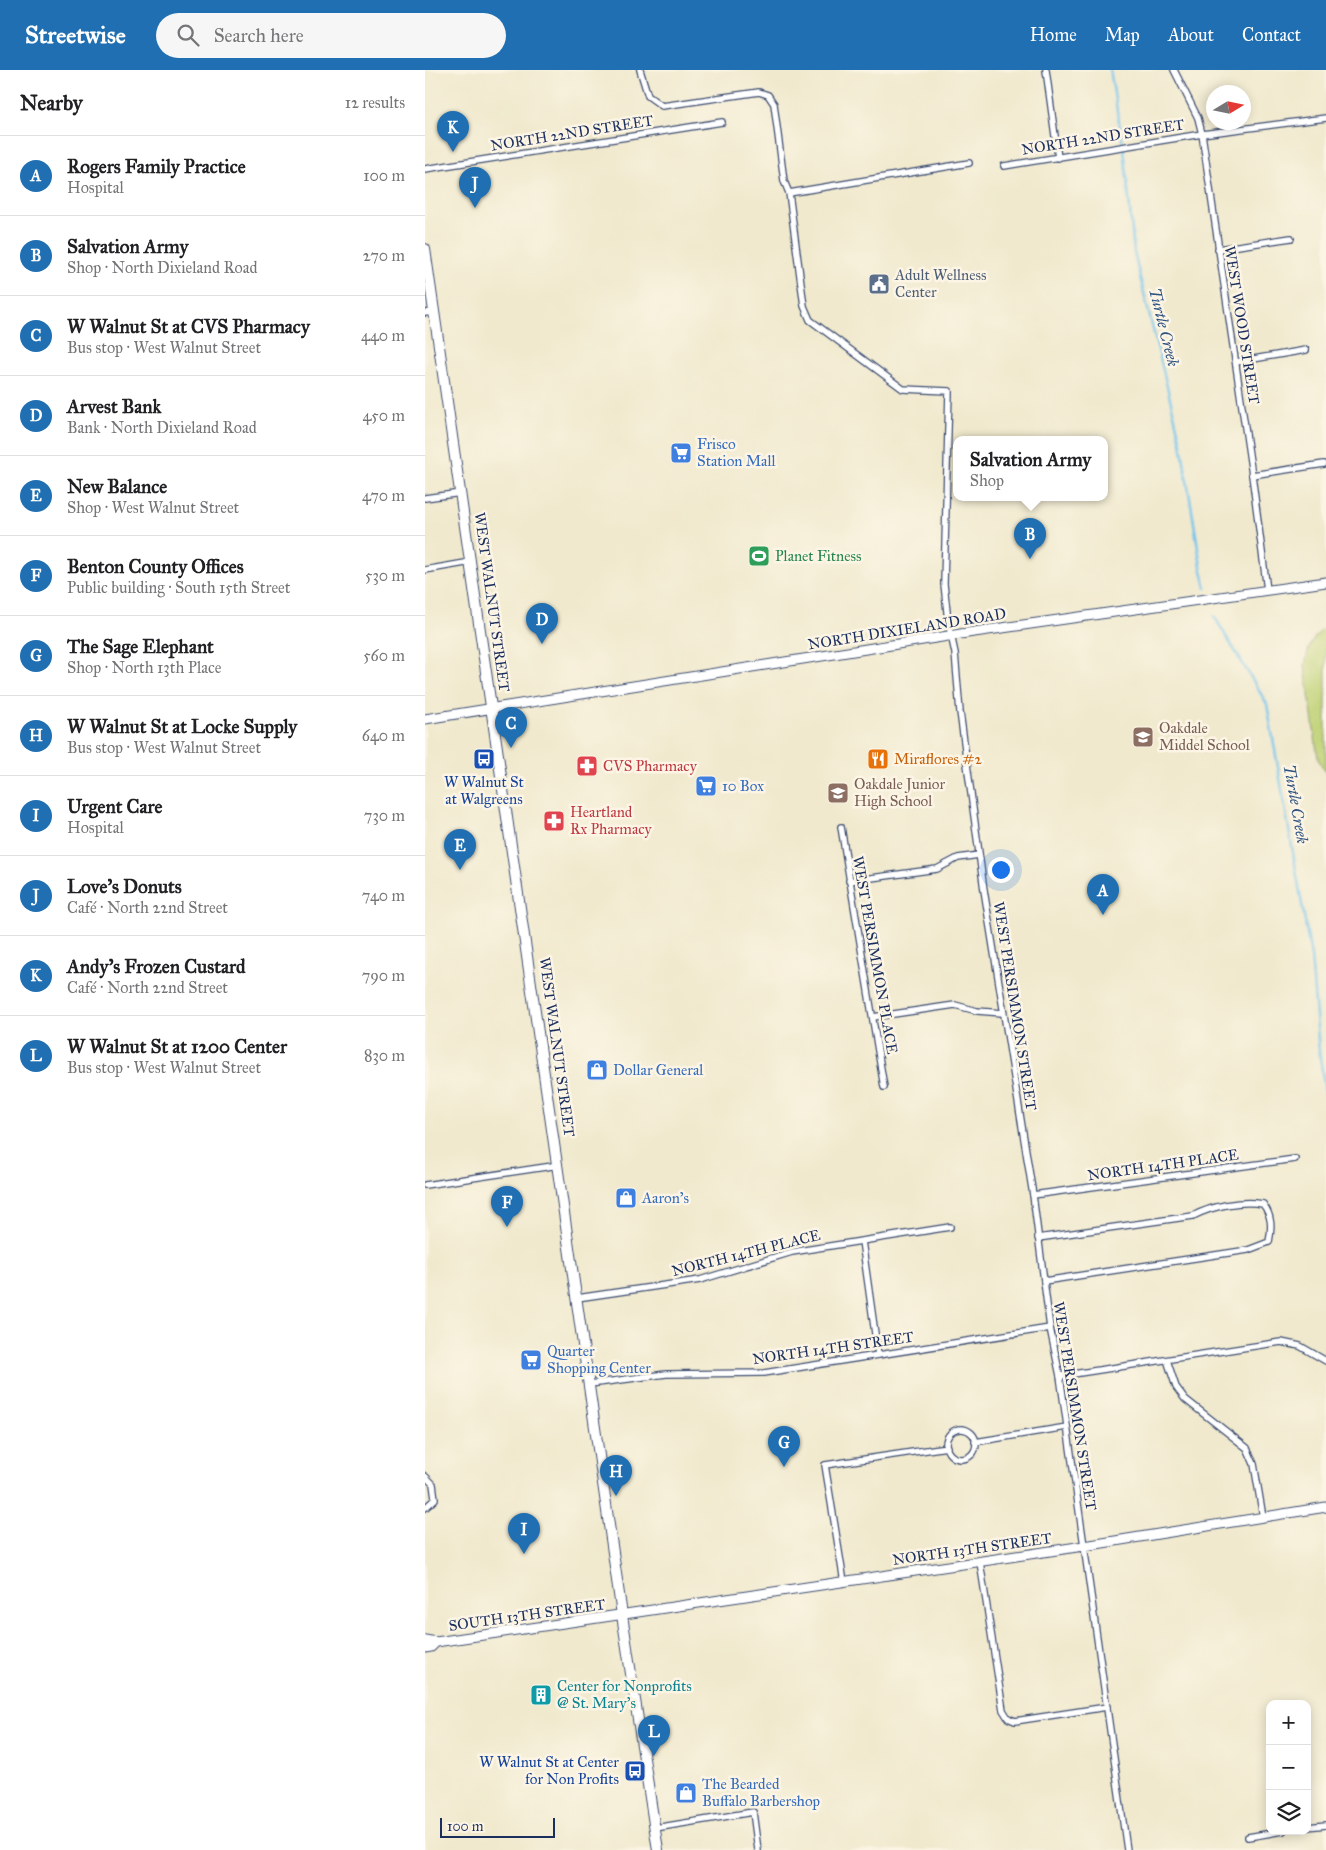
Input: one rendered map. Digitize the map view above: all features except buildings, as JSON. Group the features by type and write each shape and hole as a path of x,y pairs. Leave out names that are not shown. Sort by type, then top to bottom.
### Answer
{"main road":[{"name":"WEST WALNUT STREET","path":"425,249 429,312 461,493 622,1614 658,1850"},
{"name":"NORTH DIXIELAND ROAD","path":"425,719 951,635 1326,582"},
{"name":"NORTH 13TH STREET","path":"622,1614 981,1562 1326,1507"},
{"name":"SOUTH 13TH STREET","path":"425,1640 436,1642 622,1614"},
{"name":"SOUTH 13TH STREET","path":"425,1648 431,1647 436,1642"}],"street":[{"name":"NORTH 22ND STREET","path":"640,70 648,96 662,106 759,92 768,95 774,104 784,181 789,193"},
{"path":"1046,70 1059,158"},
{"name":"WEST WOOD STREET","path":"1174,70 1198,118 1201,134 1236,362 1267,590"},
{"name":"NORTH 22ND STREET","path":"1004,166 1201,134 1326,118"},
{"name":"NORTH 22ND STREET","path":"425,169 722,122"},
{"path":"789,193 969,163"},
{"name":"WEST PERSIMMON STREET","path":"789,193 804,306 810,320 903,389 949,391 944,584 955,653 960,712 979,855 1033,1195 1049,1328 1060,1376 1127,1850"},
{"path":"1218,249 1291,238"},
{"path":"1236,362 1306,350"},
{"path":"1252,475 1324,464"},
{"path":"425,498 461,493"},
{"path":"425,570 471,562"},
{"name":"WEST PERSIMMON PLACE","path":"841,827 884,1086"},
{"path":"849,880 937,869 958,858 979,855"},
{"path":"873,1017 955,1004 977,1011 1003,1013"},
{"name":"NORTH 14TH PLACE","path":"1033,1195 1295,1159"},
{"path":"425,1185 559,1165"},
{"path":"1038,1238 1193,1216 1206,1209 1251,1202 1263,1204 1269,1212 1272,1228 1269,1242 1248,1250 1044,1281"},
{"name":"NORTH 14TH PLACE","path":"577,1298 700,1280 792,1252 950,1228"},
{"path":"862,1241 878,1355"},
{"name":"NORTH 14TH STREET","path":"590,1384 666,1374 765,1373 1049,1328"},
{"path":"1060,1376 1281,1342 1300,1346 1326,1361"},
{"path":"1167,1360 1176,1387 1185,1399 1247,1448 1254,1464 1263,1517"},
{"path":"975,1442 1067,1427"},
{"path":"959,1430 969,1432 975,1442 973,1453 965,1458 952,1456 947,1447 951,1434 959,1430"},
{"path":"844,1582 825,1465 947,1447"},
{"path":"425,1476 433,1484 435,1499 425,1508"},
{"path":"981,1562 1003,1710 1008,1718 1015,1721 1107,1708"},
{"path":"655,1828 753,1812 758,1850"},
{"path":"1311,1827 1326,1825"},
{"path":"1247,1837 1266,1834"}],"green space":[{"path":"1326,627 1326,773 1318,759 1305,666 1311,644"}],"waterway":[{"name":"Turtle Creek","path":"1110,70 1125,157 1134,253 1181,443 1206,588"},
{"name":"Turtle Creek","path":"1214,616 1267,704 1311,956 1319,1051 1326,1098"}],"place":[{"name":"Andy's Frozen Custard","path":"453,152"},
{"name":"Love's Donuts","path":"475,208"},
{"name":"Adult Wellness Center","path":"879,284"},
{"name":"Frisco Station Mall","path":"681,453"},
{"name":"Planet Fitness","path":"759,556"},
{"name":"Salvation Army","path":"1030,559"},
{"name":"Arvest Bank","path":"542,644"},
{"name":"Oakdale Middel School","path":"1143,737"},
{"name":"W Walnut St at CVS Pharmacy","path":"511,748"},
{"name":"W Walnut St at Walgreens","path":"484,759"},
{"name":"Miraflores #2","path":"878,759"},
{"name":"CVS Pharmacy","path":"587,766"},
{"name":"10 Box","path":"706,786"},
{"name":"Oakdale Junior High School","path":"838,793"},
{"name":"Heartland Rx Pharmacy","path":"554,821"},
{"name":"New Balance","path":"460,870"},
{"name":"Rogers Family Practice","path":"1103,915"},
{"name":"Dollar General","path":"597,1070"},
{"name":"Aaron's","path":"626,1198"},
{"name":"Benton County Offices","path":"507,1227"},
{"name":"Quarter Shopping Center","path":"531,1360"},
{"name":"The Sage Elephant","path":"784,1467"},
{"name":"W Walnut St at Locke Supply","path":"616,1496"},
{"name":"Urgent Care","path":"524,1554"},
{"name":"Center for Nonprofits @ St. Mary's","path":"541,1695"},
{"name":"W Walnut St at 1200 Center","path":"654,1756"},
{"name":"W Walnut St at Center for Non Profits","path":"635,1771"},
{"name":"The Bearded Buffalo Barbershop","path":"686,1793"}]}
